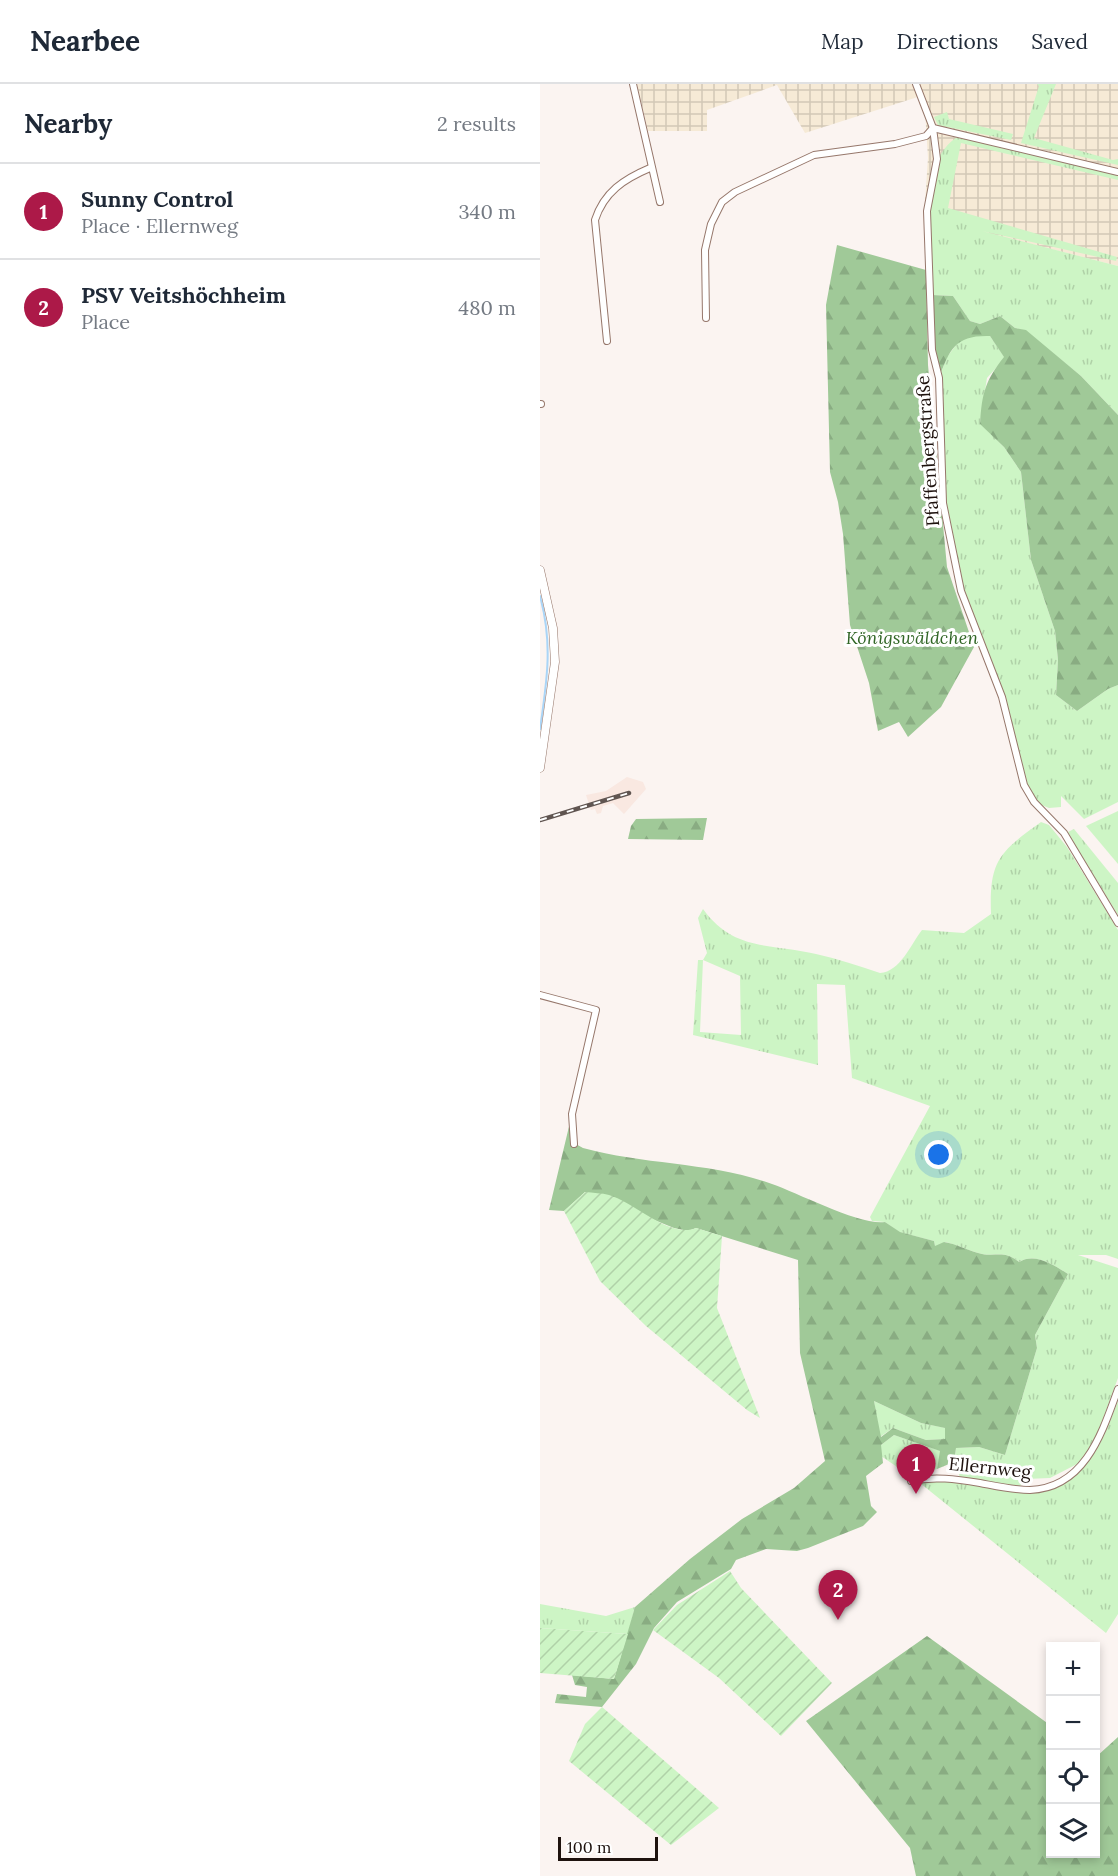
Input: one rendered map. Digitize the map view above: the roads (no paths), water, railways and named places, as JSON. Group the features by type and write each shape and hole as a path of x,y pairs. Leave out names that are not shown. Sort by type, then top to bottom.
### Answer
{"street":[{"path":"633,84 650,168 660,202"},
{"name":"Pfaffenbergstraße","path":"916,84 933,128 937,159 927,211 932,350 939,378 943,503 961,591 1002,697 1024,784 1034,802 1064,833 1118,923"},
{"path":"706,318 705,250 711,224 722,202 735,192 814,154 895,144 926,136 933,128 1118,172"},
{"path":"607,341 595,220 600,205 614,188 632,175 650,168"},
{"path":"540,570 553,628 555,662 540,768"},
{"path":"540,995 596,1010 572,1114 574,1144"},
{"name":"Ellernweg","path":"911,1481 928,1477 1021,1489 1048,1488 1066,1479 1086,1461 1118,1389"}],"waterway":[{"path":"540,596 548,646 547,678 540,729"}],"railway":[{"path":"540,820 629,793"}],"place":[{"name":"Sunny Control","path":"916,1494"},
{"name":"PSV Veitshöchheim","path":"838,1620"}],"park label":[{"name":"Königswäldchen","path":"912,638"}]}
